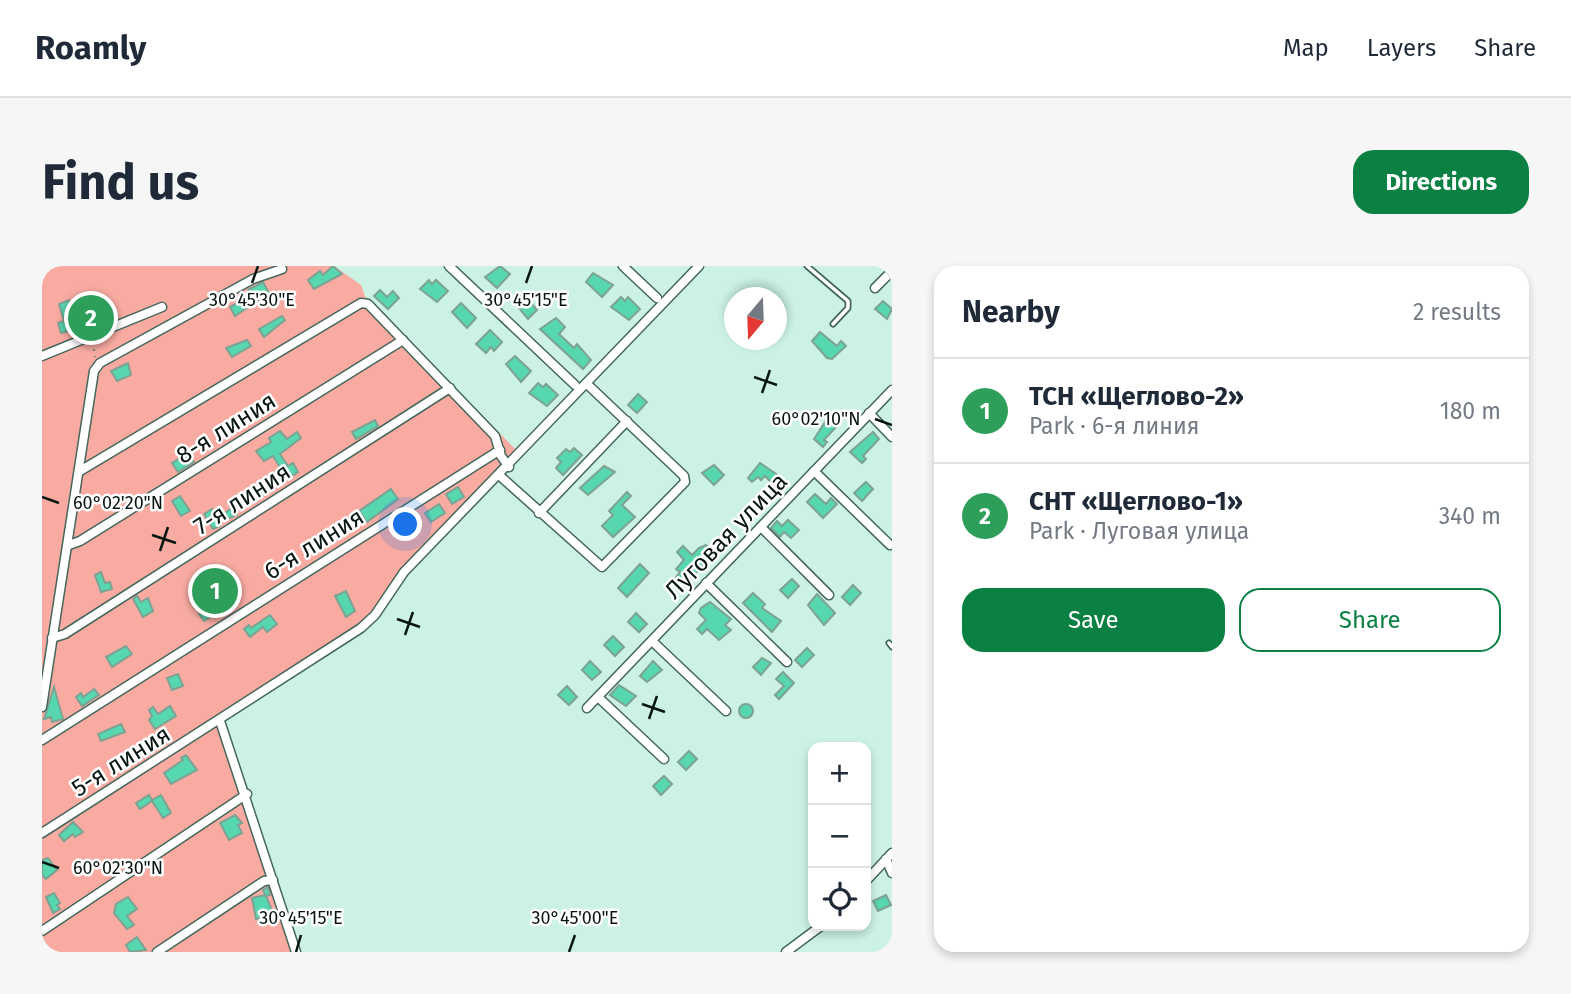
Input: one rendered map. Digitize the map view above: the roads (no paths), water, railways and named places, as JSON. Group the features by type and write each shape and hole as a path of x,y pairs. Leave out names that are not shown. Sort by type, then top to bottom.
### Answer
{"street":[{"path":"449,266 575,385"},
{"path":"623,266 657,298"},
{"name":"5-я линия","path":"42,834 361,628 375,615 404,572 509,467 699,266"},
{"path":"42,707 94,371 100,363 253,279 282,269"},
{"path":"875,288 892,271"},
{"name":"8-я линия","path":"69,545 80,541 403,340 368,304 361,303 80,471"},
{"path":"42,356 162,307"},
{"path":"403,340 495,436 509,467"},
{"path":"500,476 598,565 607,565 685,479 587,384"},
{"name":"7-я линия","path":"52,638 77,627 450,388"},
{"name":"Луговая улица","path":"587,708 892,390"},
{"path":"869,413 892,437"},
{"path":"539,513 627,421"},
{"name":"6-я линия","path":"42,740 500,450"},
{"path":"814,471 890,545"},
{"path":"761,527 829,595"},
{"path":"706,583 787,662"},
{"path":"652,641 726,712"},
{"path":"598,697 664,759"},
{"path":"220,721 247,794 296,952"},
{"path":"42,931 247,794"},
{"path":"889,856 892,873"},
{"path":"871,876 889,856"},
{"path":"158,952 264,881 273,880"},
{"path":"786,952 814,931"}],"lane":[{"path":"807,266 848,301 848,307 834,324"}],"place":[{"name":"СНТ «Щеглово-1»","path":"91,318"},
{"name":"ТСН «Щеглово-2»","path":"215,591"}]}
